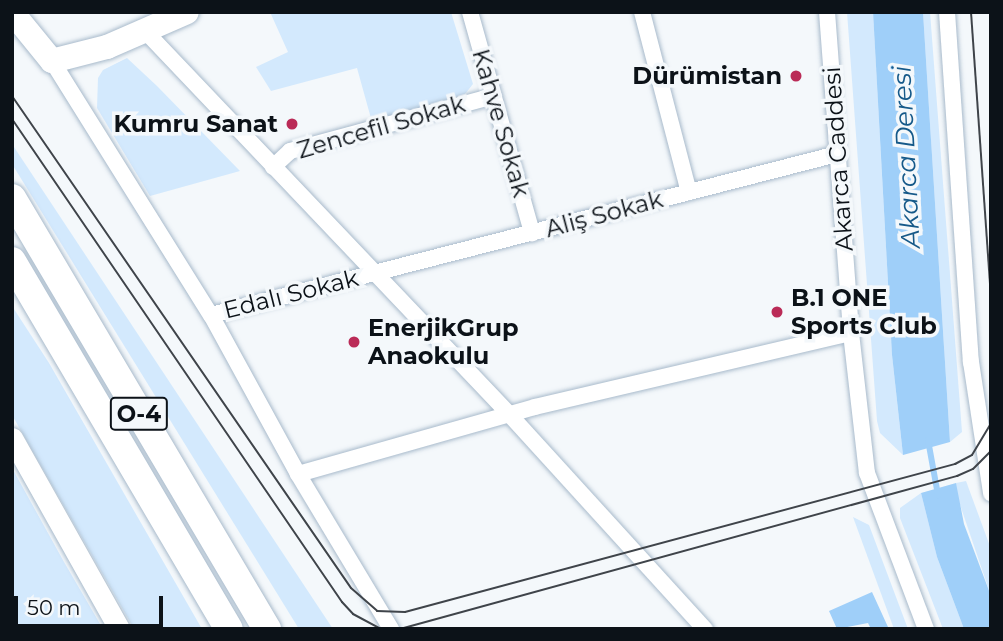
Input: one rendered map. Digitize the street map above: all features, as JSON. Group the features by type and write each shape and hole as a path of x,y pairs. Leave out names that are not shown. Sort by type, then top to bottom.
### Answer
{"highway":[{"name":"O-4","path":"12,198 267,629"},
{"name":"O-4","path":"12,261 229,629"}],"main road":[{"path":"12,12 52,61 147,33 187,12"}],"street":[{"name":"Kahve Sokak","path":"470,12 532,233"},
{"path":"642,12 689,192"},
{"name":"Akarca Caddesi","path":"827,12 851,333 867,473 926,629"},
{"path":"947,12 971,362 984,466 991,494"},
{"path":"147,33 372,274 510,415 705,629"},
{"path":"52,61 211,315 298,474 391,629"},
{"name":"Zencefil Sokak","path":"273,167 290,151 494,96"},
{"name":"Aliş Sokak","path":"372,274 836,154"},
{"name":"Edalı Sokak","path":"211,315 372,274"},
{"path":"298,474 510,415 851,333"},
{"path":"12,438 119,629"}],"shaded area":[{"path":"270,12 451,12 473,84 465,94 372,122 357,68 271,91 256,67 288,52"},
{"path":"847,12 873,12 892,355 903,455 880,433 877,421"},
{"path":"923,12 930,12 962,432 950,442"},
{"path":"127,58 240,171 150,196 97,108 98,78 103,70"},
{"path":"12,144 333,629 299,629 12,164"},
{"path":"12,306 49,363 202,629 134,629 12,415"},
{"path":"12,468 64,562 103,629 12,629"},
{"path":"966,481 991,549 991,596 956,493 956,483"},
{"path":"921,493 937,557 964,629 943,629 900,518 900,508"},
{"path":"853,517 869,525 908,629 894,629"}],"water":[{"path":"873,12 923,12 950,442 903,455 892,355"},
{"path":"956,483 964,524 991,596 991,629 964,629 937,557 921,493"},
{"path":"872,592 888,627 871,629 868,623 837,629 829,611"}],"waterway":[{"name":"Akarca Deresi","path":"928,440 938,495"}],"tram line":[{"path":"971,12 991,295"},
{"path":"12,96 351,588 377,611 405,612 955,464 972,455 991,423"},
{"path":"12,119 342,602 353,614 381,629"},
{"path":"400,629 957,476 973,469 991,451"}],"place":[{"name":"Dürümistan","path":"796,76"},
{"name":"Kumru Sanat","path":"292,124"},
{"name":"B.1 ONE Sports Club","path":"777,312"},
{"name":"EnerjikGrup Anaokulu","path":"354,342"}]}
